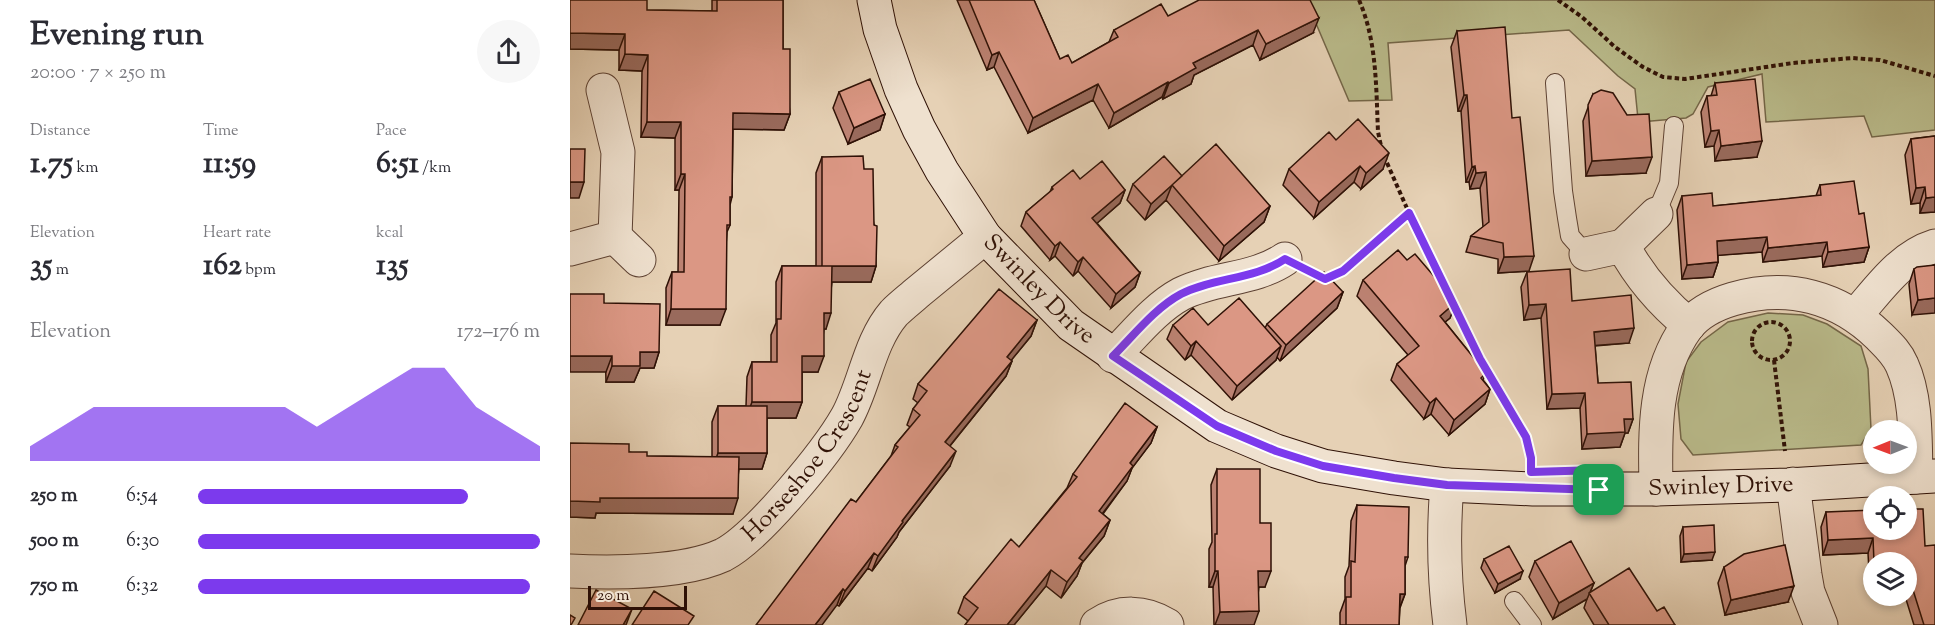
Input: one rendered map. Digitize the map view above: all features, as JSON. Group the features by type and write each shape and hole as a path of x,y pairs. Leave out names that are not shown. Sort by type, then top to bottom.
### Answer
{"street":[{"name":"Swinley Drive","path":"873,0 880,29 901,89 919,129 942,171 985,237 1071,325 1217,426 1276,451 1323,466 1447,485 1533,489 1656,489 1926,476"},
{"path":"603,90 618,152 615,237 639,260"},
{"path":"1586,254 1623,246 1656,214"},
{"path":"570,249 615,237"},
{"name":"Horseshoe Crescent","path":"570,571 674,568 705,562 724,554 742,541 777,507 834,436 847,416 876,342 893,314 985,237"},
{"path":"1623,246 1644,281 1668,307 1689,325"},
{"path":"1856,315 1899,266 1911,256 1935,246"},
{"path":"1113,356 1167,302 1183,293 1212,283 1265,271 1285,259"},
{"path":"1656,489 1655,440 1660,396 1668,364 1675,348 1689,325 1706,310 1721,302 1766,292 1796,293 1827,301 1856,315 1891,348 1902,366 1926,476"},
{"path":"1791,484 1808,592 1821,625"},
{"path":"1447,485 1443,528 1446,595 1450,625"},
{"path":"1097,625 1111,618 1131,613 1152,618 1167,625"}],"lane":[{"path":"1555,83 1561,173 1570,236 1586,254"},
{"path":"1656,214 1669,183 1674,126"},
{"path":"1514,600 1532,625"}],"path":[{"path":"1359,0 1366,16 1371,38 1380,143 1385,159 1480,359 1526,437 1531,465"},
{"path":"1558,0 1582,17 1615,47 1643,67 1663,77 1685,79 1792,63 1852,58 1880,60 1935,76"},
{"path":"1285,259 1325,279 1343,271 1409,213"},
{"path":"1774,321 1782,324 1788,330 1791,338 1788,350 1783,357 1774,360 1762,358 1756,353 1753,345 1754,333 1758,326 1774,321"},
{"path":"1774,360 1791,484"}],"green space":[{"path":"1306,0 1935,0 1935,130 1872,137 1864,116 1766,122 1762,74 1708,87 1693,114 1686,118 1640,122 1635,89 1569,30 1388,43 1392,100 1349,101"},
{"path":"1768,313 1803,315 1827,324 1861,346 1868,369 1871,420 1863,420 1861,445 1693,455 1681,439 1678,404 1686,362 1701,342 1728,322"}],"building":[{"path":"570,0 647,0 647,10 717,11 717,0 783,0 783,49 790,49 790,114 733,113 732,197 730,197 730,225 727,225 726,309 671,309 672,272 684,272 685,174 681,174 681,122 647,122 648,55 625,54 625,34 570,33"},
{"path":"969,0 1034,0 1060,59 1068,55 1072,63 1118,37 1114,30 1161,4 1168,16 1199,0 1310,0 1319,18 1266,44 1258,30 1193,63 1196,68 1114,113 1098,84 1033,118 999,52 992,55"},
{"path":"1505,27 1512,118 1520,117 1534,256 1504,257 1503,243 1471,236 1489,222 1486,172 1476,173 1475,166 1472,167 1467,95 1464,95 1457,31"},
{"path":"870,79 885,114 854,128 839,92"},
{"path":"1755,79 1762,141 1721,146 1719,130 1711,131 1707,96 1717,95 1715,83"},
{"path":"1601,90 1613,93 1627,115 1649,114 1652,157 1592,161 1588,105 1593,94"},
{"path":"1358,119 1389,153 1366,173 1360,166 1319,202 1289,169 1329,132 1336,140"},
{"path":"1935,136 1935,197 1926,198 1925,187 1916,188 1911,139"},
{"path":"1216,144 1270,206 1224,246 1172,185"},
{"path":"570,149 585,149 584,182 570,182"},
{"path":"863,156 864,169 873,169 874,225 877,226 876,266 822,266 822,157"},
{"path":"1164,156 1182,176 1151,204 1133,184"},
{"path":"1102,161 1125,190 1092,218 1140,273 1116,294 1083,257 1078,262 1060,242 1055,246 1026,212 1073,170 1080,179"},
{"path":"1854,181 1859,214 1864,213 1869,247 1828,252 1827,242 1768,248 1767,237 1717,241 1718,262 1687,265 1682,196 1712,193 1713,206 1821,195 1820,185"},
{"path":"1398,250 1407,260 1415,254 1456,302 1440,316 1486,373 1481,378 1490,389 1454,420 1436,398 1430,403 1397,364 1419,346 1363,280"},
{"path":"1935,265 1935,298 1918,300 1914,269"},
{"path":"782,266 832,266 831,313 824,313 824,356 802,356 802,402 752,402 752,362 777,362 777,319 781,319"},
{"path":"1570,269 1572,301 1631,295 1634,328 1594,332 1598,383 1631,382 1633,419 1624,419 1625,432 1587,434 1585,393 1552,394 1546,304 1529,305 1527,272"},
{"path":"1324,272 1343,292 1286,345 1267,324"},
{"path":"999,289 1037,320 1007,357 1012,361 945,442 956,451 878,556 874,553 815,625 756,625 851,499 856,502 898,447 895,445 920,415 913,409 927,391 918,384"},
{"path":"570,294 604,294 604,303 660,304 659,352 640,352 640,366 612,366 612,356 570,356"},
{"path":"1239,298 1281,346 1237,386 1196,341 1191,346 1173,325 1193,308 1208,325"},
{"path":"1125,403 1157,427 1130,463 1133,466 1099,511 1110,520 1079,558 1083,561 1067,582 1051,570 1007,625 965,625 978,608 964,597 1011,539 1019,547 1077,477 1073,474"},
{"path":"718,406 767,406 767,453 718,453"},
{"path":"570,443 629,444 629,452 647,452 647,456 739,457 738,498 600,498 600,502 570,501"},
{"path":"1217,469 1260,469 1260,523 1271,523 1271,571 1258,571 1259,611 1220,612 1218,571 1215,571"},
{"path":"1357,505 1409,507 1405,594 1400,594 1399,625 1346,625 1346,597 1351,597 1351,561 1355,562"},
{"path":"1917,509 1923,509 1925,546 1935,545 1935,625 1924,625 1917,603 1917,552 1874,552 1873,540 1917,540"},
{"path":"1863,510 1863,538 1828,540 1826,512"},
{"path":"1714,525 1715,552 1684,554 1683,527"},
{"path":"1571,541 1594,583 1559,603 1535,561"},
{"path":"1785,545 1794,586 1731,600 1724,567 1744,554"},
{"path":"1509,546 1523,571 1498,584 1484,559"},
{"path":"1629,568 1657,611 1664,607 1675,625 1609,625 1589,593"},
{"path":"596,590 632,609 623,625 578,625"},
{"path":"654,591 694,616 688,625 632,625"},
{"path":"570,615 575,618 571,625 570,625"}],"route":[{"path":"1409,213 1480,359 1526,437 1531,458 1531,472 1599,470 1599,490 1447,485 1323,466 1276,451 1217,426 1113,356 1167,302 1183,293 1212,283 1265,271 1285,259 1325,279 1343,271 1409,213"}]}
